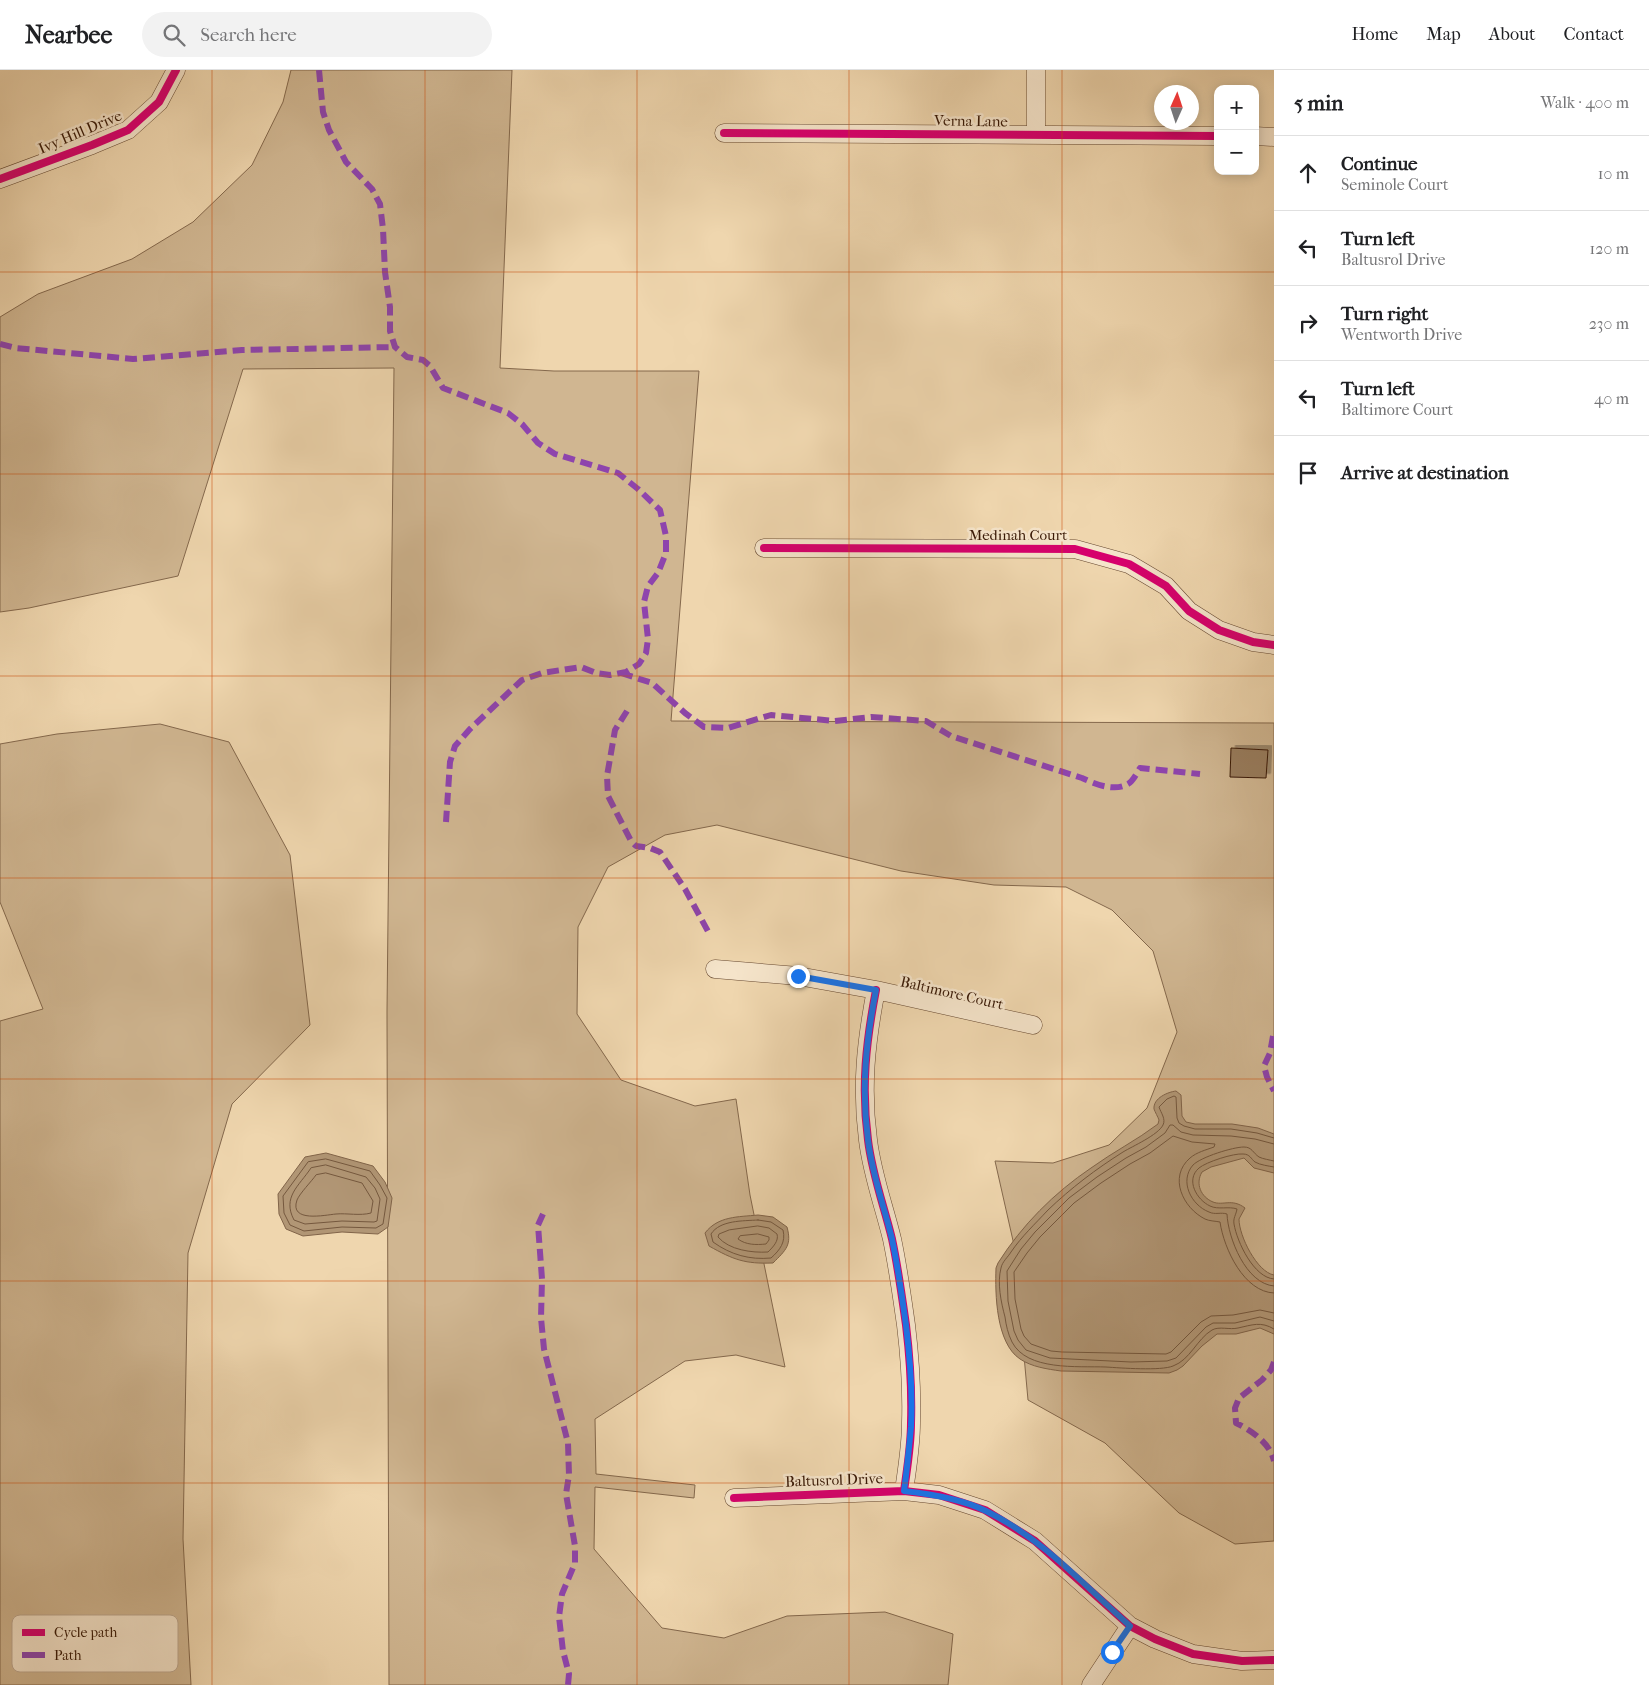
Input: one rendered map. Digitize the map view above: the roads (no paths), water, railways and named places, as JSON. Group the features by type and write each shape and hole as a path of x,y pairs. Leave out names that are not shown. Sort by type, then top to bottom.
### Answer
{"street":[{"name":"Ivy Hill Drive","path":"0,179 128,130 159,102 176,70"},
{"path":"1036,70 1036,135"},
{"name":"Verna Lane","path":"724,133 1214,136"},
{"path":"1259,136 1274,137"},
{"name":"Medinah Court","path":"764,548 1075,549 1129,564 1166,586 1189,611 1219,630 1253,642 1274,645"},
{"name":"Baltimore Court","path":"715,969 798,976 876,990 1033,1025"},
{"path":"876,990 864,1070 865,1100 871,1157 876,1183 892,1240 906,1326 910,1370 911,1425 904,1491"},
{"name":"Baltusrol Drive","path":"734,1498 904,1491 939,1495 984,1510 1011,1525 1035,1541 1130,1626 1155,1639 1193,1654 1242,1661 1274,1660"},
{"path":"1091,1685 1130,1626"}],"water":[{"path":"1176,1091 1181,1095 1182,1116 1186,1122 1195,1124 1232,1124 1258,1128 1274,1134 1274,1173 1254,1168 1244,1158 1211,1167 1202,1172 1199,1185 1205,1197 1213,1202 1236,1203 1245,1208 1239,1219 1242,1234 1255,1260 1261,1267 1274,1275 1274,1334 1260,1328 1236,1334 1217,1334 1202,1346 1183,1366 1169,1373 1061,1371 1025,1362 1012,1352 1002,1330 996,1291 996,1268 998,1263 1028,1223 1064,1188 1099,1162 1158,1124 1159,1120 1154,1105 1165,1094"},
{"path":"326,1153 373,1166 385,1182 392,1198 388,1227 378,1234 342,1232 303,1236 286,1229 279,1214 278,1194 305,1157"},
{"path":"758,1215 773,1217 787,1227 789,1238 787,1247 773,1263 755,1263 740,1260 709,1246 705,1233 716,1223 729,1218"}]}
